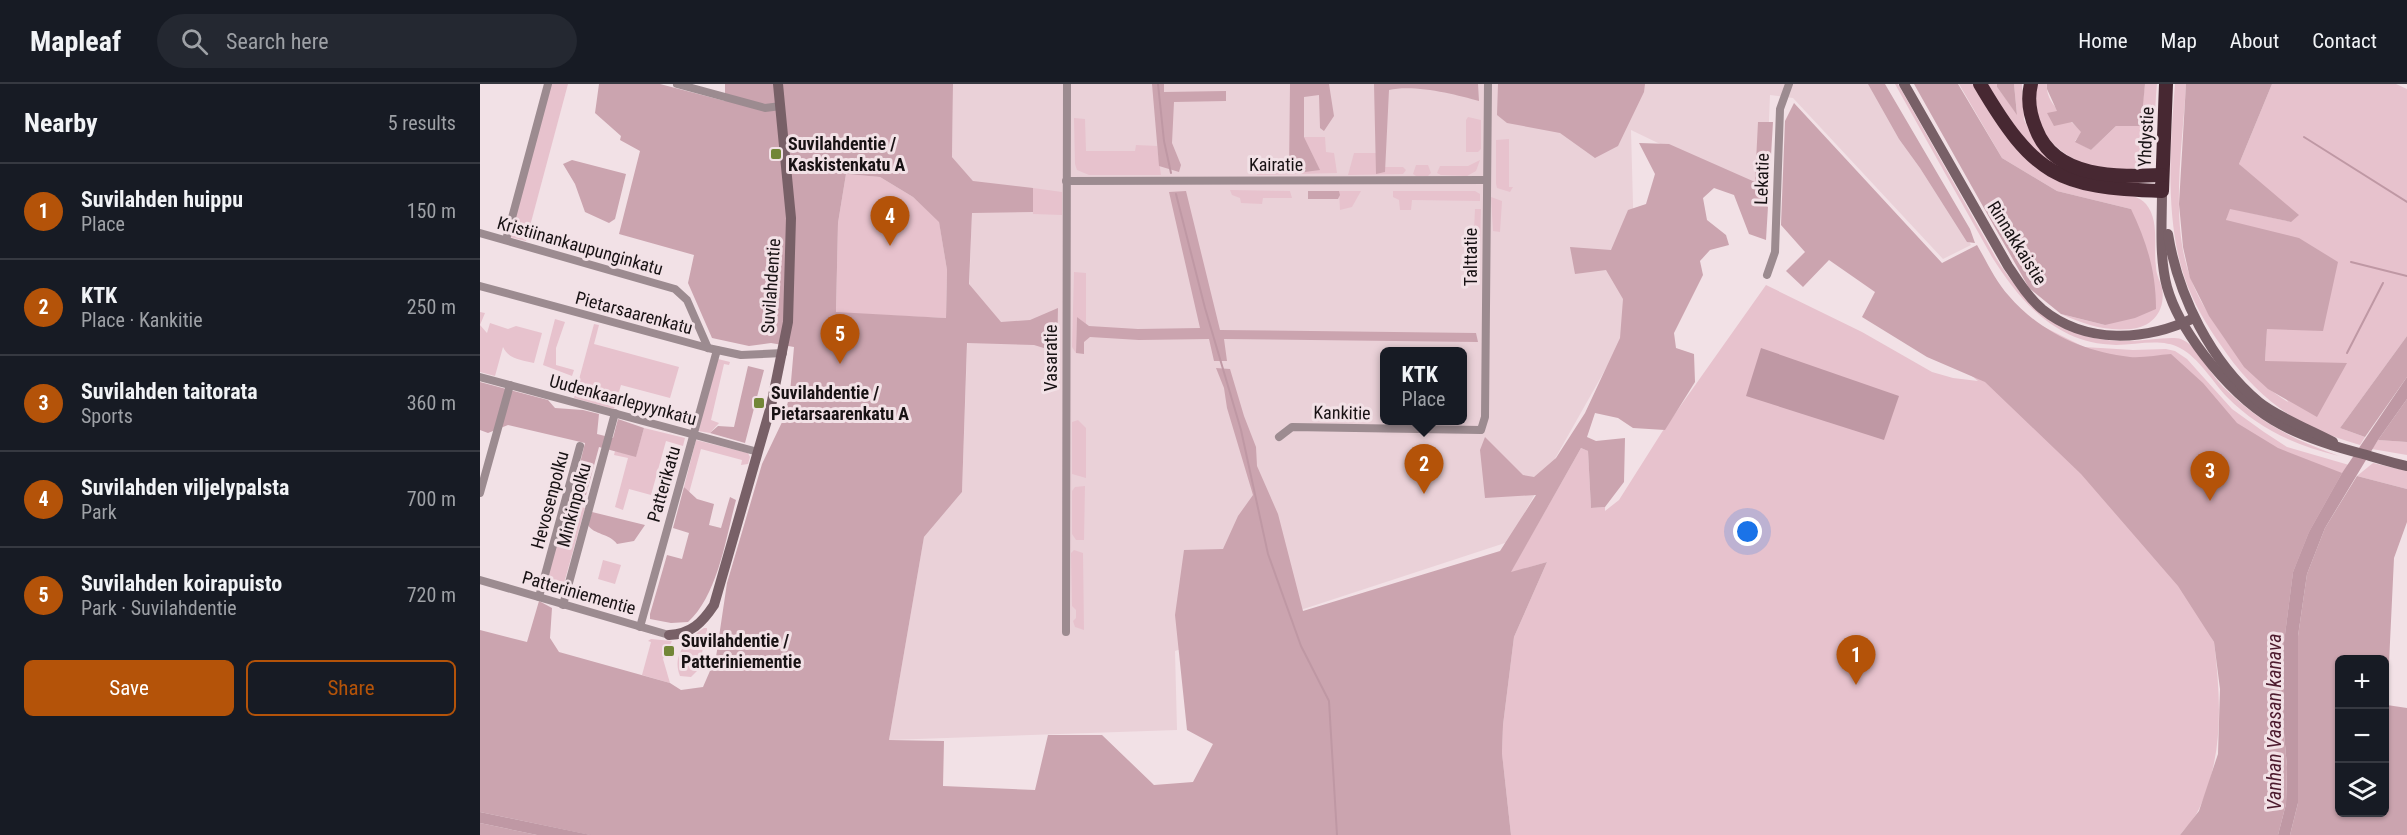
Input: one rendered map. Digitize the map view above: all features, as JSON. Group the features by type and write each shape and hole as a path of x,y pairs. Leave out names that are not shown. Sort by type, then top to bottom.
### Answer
{"highway":[{"path":"1980,84 2011,134 2042,166 2063,178 2089,185 2112,189 2162,191"},
{"path":"2031,84 2029,106 2038,137 2061,160 2091,172 2129,176 2162,175"},
{"name":"Yhdystie","path":"2162,191 2166,84"}],"street":[{"path":"506,240 548,84"},
{"path":"677,84 765,108 781,106"},
{"name":"Suvilahdentie","path":"669,635 689,632 704,620 714,605 758,452 783,353 791,300 791,218 778,84"},
{"name":"Vasaratie","path":"1066,632 1067,84"},
{"name":"Talttatie","path":"1480,430 1485,417 1488,84"},
{"name":"Lekatie","path":"1767,275 1775,252 1780,109 1789,84"},
{"name":"Rinnakkaistie","path":"1904,84 2008,266 2021,285 2043,309 2073,326 2103,335 2151,334 2194,318"},
{"name":"Kairatie","path":"1066,181 1487,180"},
{"path":"2162,191 2162,233 2167,286 2182,324 2218,374 2253,408 2279,426 2298,435 2349,451 2407,466"},
{"path":"2162,191 2171,249 2180,283 2202,333 2226,366 2261,404 2349,451"},
{"name":"Kristiinankaupunginkatu","path":"480,233 675,289 687,300 708,348"},
{"name":"Pietarsaarenkatu","path":"480,286 717,350 741,355 783,353"},
{"name":"Patterikatu","path":"640,627 717,350"},
{"name":"Uudenkaarlepyynkatu","path":"480,377 758,452"},
{"path":"480,494 483,470 510,385"},
{"name":"Minkinpolku","path":"562,605 615,413"},
{"name":"Kankitie","path":"1279,437 1292,427 1480,430"},
{"name":"Hevosenpolku","path":"539,597 580,446"},
{"path":"2375,457 2407,461"},
{"name":"Patteriniementie","path":"480,580 669,635"}],"shaded area":[{"path":"551,84 568,84 526,241 510,237"},
{"path":"599,84 660,84 725,101 725,84 953,84 952,157 973,181 1033,188 1033,212 972,213 969,284 1001,322 1030,320 1058,308 1057,352 1034,345 967,343 962,492 924,537 889,740 944,741 943,786 1035,790 1048,735 1102,735 1154,785 1193,782 1213,744 1187,730 1175,615 1184,550 1223,549 1238,516 1253,495 1227,408 1224,388 1216,368 1230,369 1256,447 1257,466 1278,514 1303,611 1500,551 1536,495 1485,498 1480,450 1485,437 1523,475 1534,477 1556,458 1585,413 1620,338 1623,299 1606,270 1575,274 1570,247 1611,250 1628,210 1646,204 1655,174 1639,143 1669,144 1755,182 1758,122 1773,122 1766,240 1749,234 1734,195 1714,188 1703,198 1707,220 1726,235 1729,245 1710,250 1700,261 1703,275 1674,333 1676,348 1694,354 1695,382 1665,430 1633,428 1618,418 1595,413 1587,437 1596,441 1625,438 1624,482 1605,507 1591,508 1588,451 1581,448 1511,572 1547,562 1514,637 1503,725 1502,753 1511,835 590,835 480,812 480,630 527,642 539,601 552,608 550,638 559,652 670,683 681,690 703,687 716,657 727,583 762,464 784,418 790,393 794,347 771,343 749,346 712,338 688,283 694,255 619,234 640,151 620,140 621,136 595,113","holes":["846,174 880,177 913,197 939,222 947,270 946,318 836,312 838,223"]},
{"path":"953,84 1883,84 1971,245 1943,259 1793,98 1770,95 1766,195 1631,130 1636,315 1508,542 1175,651 1177,730 889,740 924,537 962,492 973,181 952,157"},
{"path":"1152,84 1164,84 1164,92 1226,91 1226,101 1174,102 1172,143 1181,165 1179,172 1159,166"},
{"path":"1290,84 1329,84 1334,116 1324,131 1320,128 1319,95 1304,97 1304,137 1320,170 1289,174"},
{"path":"1374,84 1478,84 1479,101 1422,89 1389,90 1385,172 1376,174"},
{"path":"1498,84 1645,84 1644,92 1618,146 1595,158 1560,133 1507,123 1497,115"},
{"path":"1868,84 1885,84 1970,229 1975,243 1967,242 1899,139"},
{"path":"1895,84 1898,84 1996,258 2036,308 2051,320 2087,336 2131,341 2181,339 2196,350 2225,389 2257,416 2310,445 2339,456 2293,441 2252,419 2227,397 2187,352 2180,348 2165,343 2116,345 2095,343 2058,329 2043,318 2015,290 1992,257"},
{"path":"1914,84 1958,84 2002,158 2057,191 2131,209 2150,258 2156,309 2135,318 2105,325 2061,314 2029,288"},
{"path":"1959,84 1974,84 2016,146 2036,167 2048,175 2073,187 2133,196 2146,204 2155,226 2156,270 2163,296 2160,310 2152,321 2139,328 2111,329 2087,324 2061,314 2105,325 2131,209 2057,191 2002,158"},
{"path":"1987,84 1997,84 2017,114 2014,84 2022,84 2024,120 2039,148 2138,181 2140,186 2059,171 2026,145"},
{"path":"1997,84 2014,84 2017,115 1997,87"},
{"path":"2036,84 2047,84 2047,92 2054,105 2082,132 2075,141 2091,150 2116,126 2140,126 2145,84 2157,84 2150,154 2141,165 2124,170 2103,169 2081,162 2061,150 2044,133 2035,111"},
{"path":"2047,84 2145,84 2141,126 2116,126 2091,150 2075,142 2081,132 2072,122 2054,126 2047,113 2057,111"},
{"path":"2175,84 2186,84 2180,157 2179,208 2184,257 2191,279 2206,310 2240,359 2266,386 2288,402 2265,361 2267,328 2226,220 2229,208 2291,222 2239,164 2272,84 2396,84 2407,89 2407,336 2340,428 2365,437 2360,445 2312,428 2287,414 2265,396 2236,365 2196,305 2180,264 2172,213 2171,161"},
{"path":"2186,84 2272,84 2239,164 2299,215 2291,222 2230,209 2226,220 2299,238 2338,262 2323,331 2267,329 2265,361 2347,363 2317,417 2268,389 2244,367 2209,316 2190,278 2183,247 2179,204"},
{"path":"1794,103 1942,263 1977,245 2004,290 2034,320 2048,329 2079,345 2113,354 2145,357 2171,354 2203,383 2237,423 2278,448 2342,473 2309,532 2293,572 2284,642 2286,804 2278,835 2180,835 2199,811 2218,754 2220,689 2214,642 2178,586 2081,474 1985,382 1927,357 1862,317 1875,292 1829,260 1803,287 1786,271 1805,252 1781,225 1785,121"},
{"path":"1468,117 1481,120 1481,149 1478,152 1466,152 1466,120"},
{"path":"1074,118 1085,119 1086,151 1135,151 1136,145 1157,146 1161,175 1089,175 1077,170"},
{"path":"1304,137 1325,137 1326,152 1334,153 1337,173 1257,175 1258,168 1289,166 1289,173 1319,169"},
{"path":"1509,139 1509,187 1513,187 1510,192 1497,188 1496,184 1496,140"},
{"path":"1354,153 1376,153 1377,173 1385,172 1385,167 1403,167 1406,170 1403,174 1348,175"},
{"path":"572,160 626,174 615,219 609,223 585,212 575,184 563,164"},
{"path":"1480,160 1476,171 1467,176 1437,173 1440,166 1468,166"},
{"path":"1416,165 1428,165 1431,173 1428,176 1416,176 1413,174"},
{"path":"846,174 880,177 913,197 939,221 947,270 946,318 836,313 838,223"},
{"path":"1033,188 1062,192 1062,215 1033,214"},
{"path":"1230,190 1290,191 1292,198 1263,198 1262,204 1241,203 1240,198 1232,195"},
{"path":"1186,191 1220,330 1476,333 1478,342 1224,339 1227,361 1214,361 1209,339 1139,340 1090,337 1084,342 1084,354 1076,353 1077,317 1089,326 1138,329 1200,328 1169,192"},
{"path":"1308,191 1339,191 1340,195 1338,199 1308,199"},
{"path":"1339,191 1361,191 1352,207 1340,210"},
{"path":"1393,191 1475,191 1480,194 1480,201 1412,200 1411,210 1400,210 1399,200 1393,197"},
{"path":"1491,197 1502,201 1500,232 1493,231"},
{"path":"1475,209 1481,209 1480,244 1465,244 1465,232 1474,231"},
{"path":"1074,272 1086,273 1086,324 1077,317 1076,353 1072,347"},
{"path":"1766,285 1862,332 1932,372 1953,378 1978,381 1972,376 2040,325 2084,347 2175,351 2187,359 2232,409 2264,432 2287,447 2349,465 2342,473 2293,572 2284,642 2211,637 2214,642 2218,685 2217,748 2213,769 2199,809 2180,835 1511,835 1502,753 1503,725 1514,637 1547,562 1510,573 1581,448 1588,451 1591,508 1605,507 1605,511 1619,500 1662,432"},
{"path":"480,312 485,313 480,325"},
{"path":"555,319 565,322 556,348 556,365 574,370 572,376 543,365"},
{"path":"490,323 508,329 516,326 542,333 534,363 512,357 503,347 495,376 480,372 480,325 487,333"},
{"path":"594,324 599,325 594,344 679,367 670,398 621,385 614,409 574,398"},
{"path":"2407,336 2407,377 2365,437 2340,428"},
{"path":"1761,348 1899,396 1884,440 1746,396"},
{"path":"718,359 730,362 729,365 724,364 711,420 719,423 710,433 698,431"},
{"path":"748,366 764,370 745,443 710,433 718,426 734,427"},
{"path":"2407,377 2407,399 2378,440 2325,528 2307,574 2298,636 2298,803 2290,835 2278,835 2286,804 2284,642 2293,572 2309,532 2342,473"},
{"path":"480,382 548,400 555,408 583,410 599,414 597,434 613,438 618,419 644,428 636,457 599,447 586,495 573,491 585,443 508,425 488,433 480,430"},
{"path":"2407,399 2407,442 2378,440"},
{"path":"1078,420 1086,428 1086,478 1072,474 1072,422"},
{"path":"644,428 685,438 683,446 666,441 651,495 629,489 623,510 615,507 628,458 614,455 615,451 636,456"},
{"path":"696,440 748,453 750,457 748,464 741,465 742,460 701,449 689,493 684,487"},
{"path":"2378,440 2407,442 2407,455 2372,449"},
{"path":"2373,463 2407,471 2407,489 2357,476"},
{"path":"2357,476 2407,489 2407,522 2394,558 2389,663 2389,655 2335,655 2335,817 2389,817 2389,705 2407,708 2407,835 2290,835 2298,803 2298,636 2307,574 2325,528"},
{"path":"1085,486 1084,540 1076,540 1072,534 1072,491 1075,487"},
{"path":"684,487 697,499 714,504 709,525 721,528 730,497 736,500 720,565 707,597 688,622 671,623 650,619 650,614 667,555 682,559 689,533 673,528"},
{"path":"567,506 575,512 578,506 585,508 561,594 543,589"},
{"path":"592,512 645,525 634,541 617,544 588,525"},
{"path":"1074,550 1083,553 1084,630 1075,627 1073,621 1076,618 1076,610 1072,606 1071,553"},
{"path":"603,560 621,565 615,584 598,579"},
{"path":"707,628 707,631 698,670 691,677 680,676 679,654 687,642"},
{"path":"651,639 672,641 663,659 670,683 642,675 651,642 648,641"},
{"path":"480,812 591,835 537,835 480,823"},
{"path":"480,823 537,835 480,835"}],"waterway":[{"path":"1158,84 1164,141 1171,173"},
{"path":"2304,137 2407,202"},
{"path":"1176,194 1205,308 1241,430 1268,554 1301,646 1329,701 1337,835"},
{"path":"2351,262 2407,276"},
{"path":"2347,353 2383,283"}],"place":[{"name":"Suvilahdentie / Kaskistenkatu A","path":"776,154"},
{"name":"Suvilahden viljelypalsta","path":"890,246"},
{"name":"Suvilahden koirapuisto","path":"840,364"},
{"name":"Suvilahdentie / Pietarsaarenkatu A","path":"759,403"},
{"name":"KTK","path":"1424,494"},
{"name":"Suvilahden taitorata","path":"2210,501"},
{"name":"Suvilahdentie / Patteriniementie","path":"669,651"},
{"name":"Suvilahden huippu","path":"1856,685"}],"water label":[{"name":"Vanhan Vaasan kanava","path":"2274,722"}]}
